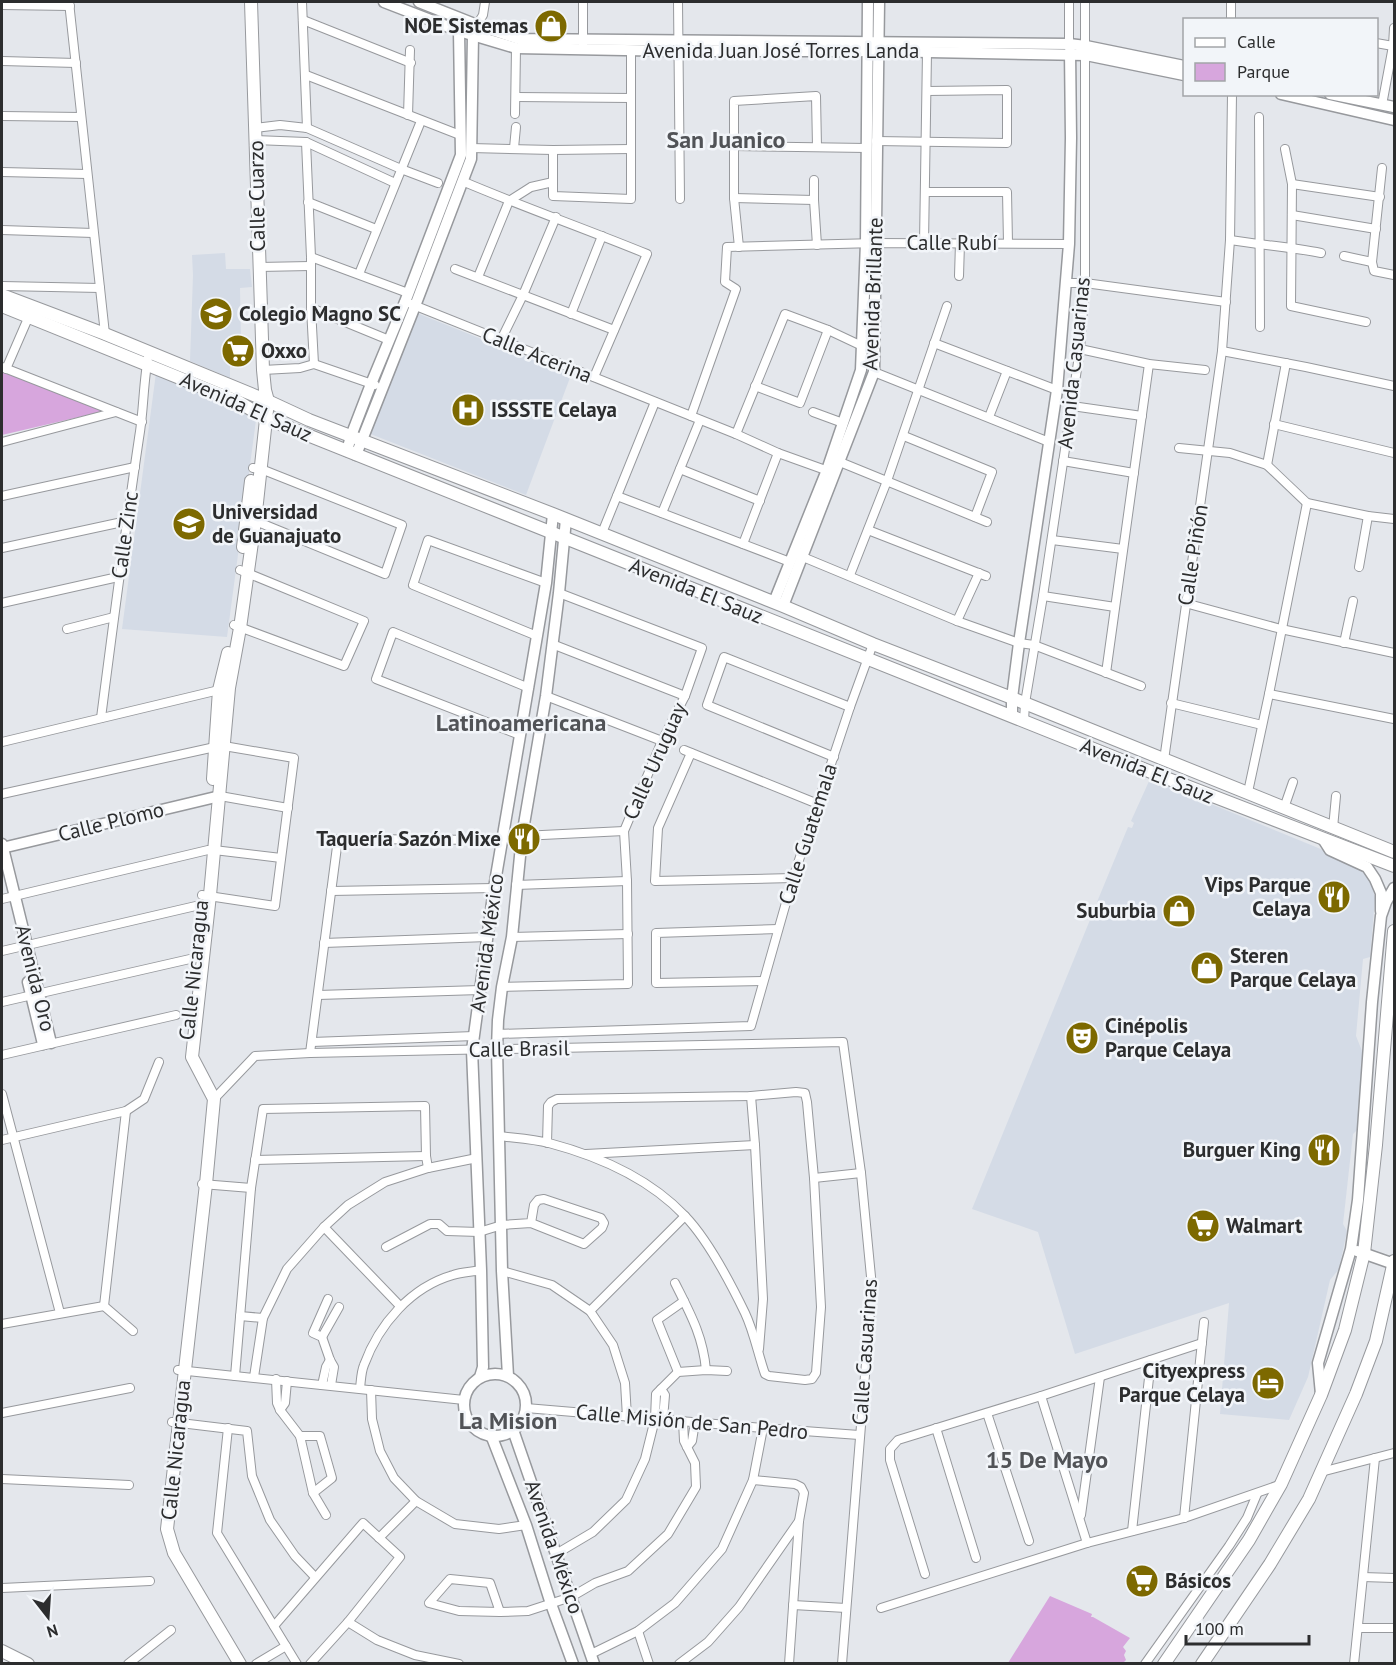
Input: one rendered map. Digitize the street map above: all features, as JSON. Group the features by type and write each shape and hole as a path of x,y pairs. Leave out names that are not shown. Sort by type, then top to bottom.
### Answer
{"main road":[{"name":"Calle Cuarzo","path":"251,2 264,396"},
{"name":"Avenida El Sauz","path":"2,295 105,334 148,358 239,402 262,417 1166,778 1395,866"},
{"name":"Avenida El Sauz","path":"2,306 264,396 309,420 602,533 873,644 1395,852"},
{"name":"Calle Nicaragua","path":"240,1664 174,1553 167,1529 181,1370 204,1184 210,1101 184,1058 199,957 220,746 257,469 264,396"},
{"name":"Calle Nicaragua","path":"220,746 219,690 237,627"},
{"path":"1166,778 1168,761"},
{"path":"1284,824 1286,809"},
{"path":"1164,1664 1249,1540 1281,1484 1321,1395 1345,1330 1364,1253 1395,931"},
{"path":"1202,1664 1270,1564 1309,1499 1356,1394 1376,1341 1394,1263"},
{"path":"1383,1311 1395,1295"},
{"name":"Calle Nicaragua","path":"176,1423 162,1531 170,1554 234,1664"},
{"path":"2,1651 28,1664"}],"street":[{"path":"302,2 307,128"},
{"name":"Avenida Juan José Torres Landa","path":"384,2 472,36 516,48 583,44 1069,50 1183,66"},
{"name":"Avenida Juan José Torres Landa","path":"419,2 519,39 631,50 678,46"},
{"path":"352,453 371,384 471,159 472,36 483,15 485,2"},
{"path":"583,2 583,44"},
{"path":"678,2 680,199"},
{"name":"Avenida Brillante","path":"836,460 843,423 861,370 871,243 876,141 873,47 868,2"},
{"name":"Avenida Brillante","path":"779,604 795,557 874,372 867,148 873,47 879,2"},
{"name":"Avenida Casuarinas","path":"1018,719 1012,698 1057,390 1069,244 1069,2"},
{"name":"Avenida Casuarinas","path":"1018,719 1025,703 1043,596 1080,349 1085,284 1085,2"},
{"path":"1231,2 1231,18"},
{"path":"2,5 70,4 105,334"},
{"path":"303,20 411,63"},
{"path":"356,438 382,385 409,300 461,155 459,31 465,20"},
{"path":"1382,105 1395,28"},
{"path":"1378,43 1393,46"},
{"name":"Avenida Juan José Torres Landa","path":"873,47 927,52 1069,50"},
{"path":"515,114 516,48"},
{"path":"408,116 410,50"},
{"path":"553,150 553,196 631,200 631,50"},
{"name":"Avenida Juan José Torres Landa","path":"1086,51 1183,75"},
{"path":"924,243 927,52"},
{"path":"2,61 76,63"},
{"path":"306,75 460,135"},
{"path":"876,141 1007,143 1007,90 927,91"},
{"path":"739,247 734,198 734,100 816,96 817,147"},
{"name":"Calle Piñón","path":"1168,761 1171,703 1222,351 1230,240 1232,96"},
{"path":"1290,96 1395,120"},
{"path":"1339,96 1395,107"},
{"path":"516,97 631,98"},
{"path":"459,114 471,114"},
{"path":"2,116 81,117"},
{"path":"1259,117 1260,327"},
{"path":"359,274 421,121"},
{"path":"255,134 280,125 307,128 438,183"},
{"path":"514,148 516,127"},
{"path":"255,134 306,142 395,183"},
{"path":"306,142 314,364"},
{"path":"735,146 867,148"},
{"path":"471,148 630,149"},
{"path":"1285,149 1292,184 1291,306 1366,322"},
{"path":"1382,168 1372,262 1374,271 1395,275"},
{"path":"2,172 87,174"},
{"path":"814,180 817,245"},
{"path":"462,181 647,254 594,377"},
{"path":"478,277 509,201 531,188 553,182"},
{"path":"1292,184 1380,197"},
{"path":"925,192 1007,192 1008,243"},
{"path":"734,198 814,200"},
{"path":"308,202 376,229"},
{"path":"1292,214 1376,229"},
{"path":"501,340 556,217"},
{"path":"2,230 93,233"},
{"path":"571,314 602,236"},
{"path":"1230,240 1321,253"},
{"name":"Calle Rubí","path":"691,416 736,289 725,282 727,247 871,243 1069,244"},
{"path":"959,276 960,243"},
{"name":"Calle Acerina","path":"311,256 359,274 409,300 501,340 778,453 831,472"},
{"path":"1344,256 1372,262"},
{"path":"259,267 310,266"},
{"path":"455,269 614,330"},
{"path":"1066,283 1226,302"},
{"path":"2,286 100,288"},
{"path":"850,575 904,436 947,306"},
{"path":"311,308 389,340"},
{"path":"736,434 785,314 862,346"},
{"path":"29,316 4,368 142,422"},
{"path":"755,386 800,403 828,330"},
{"path":"934,343 1057,390"},
{"path":"1080,349 1149,364 1205,370"},
{"path":"1222,351 1395,386"},
{"name":"Calle Zinc","path":"101,718 118,576 142,422 148,358"},
{"path":"1267,465 1286,363"},
{"path":"263,370 300,368 314,364 371,384 382,385"},
{"path":"1106,673 1149,364"},
{"path":"989,417 1007,371"},
{"path":"874,372 1049,442"},
{"path":"602,533 655,402"},
{"path":"1072,406 1142,416"},
{"path":"2,441 117,412"},
{"path":"813,412 843,423"},
{"path":"662,513 700,420"},
{"path":"1052,420 1069,423"},
{"path":"1274,424 1395,453"},
{"path":"904,436 992,471 975,517"},
{"path":"1179,448 1230,453 1267,465 1307,503 1368,516 1395,519"},
{"path":"743,544 778,453"},
{"path":"836,460 987,522"},
{"path":"1064,461 1134,473"},
{"path":"2,496 135,467"},
{"path":"250,519 385,574 402,525 257,469"},
{"path":"680,469 760,501"},
{"path":"617,496 743,544 795,557 850,575 957,621 1019,643 1034,645 1141,686"},
{"path":"1248,792 1307,503"},
{"name":"Avenida México","path":"480,1377 483,1367 481,1270 472,1050 494,888 546,584 553,514"},
{"path":"1359,567 1368,516"},
{"name":"Avenida México","path":"508,1376 502,1271 497,1034 502,987 512,938 522,836 546,696 566,519"},
{"path":"2,548 127,521"},
{"path":"868,530 983,575 957,621"},
{"path":"537,636 413,585 428,540 546,584"},
{"path":"1052,540 1124,549"},
{"path":"237,627 344,666 364,621 243,571"},
{"path":"2,603 118,576"},
{"name":"Calle Uruguay","path":"502,987 628,984 624,831 662,741 685,696 702,648 559,593"},
{"path":"1043,596 1116,607"},
{"path":"1344,643 1353,601"},
{"path":"1185,603 1281,629 1395,653"},
{"path":"67,629 114,617"},
{"path":"520,735 376,679 393,632 529,688"},
{"path":"552,644 685,696"},
{"name":"Calle Guatemala","path":"497,1034 751,1026 794,878 873,644"},
{"name":"Calle Uruguay","path":"834,757 707,705 724,657 850,707"},
{"path":"2,742 219,690"},
{"path":"1269,694 1395,720"},
{"path":"546,696 662,741"},
{"path":"1171,703 1262,725"},
{"path":"2,794 220,746 294,759 275,906 205,900 2,951"},
{"name":"Calle Uruguay","path":"794,878 655,880 658,828 687,751 818,804"},
{"path":"1286,809 1293,782"},
{"path":"1334,828 1336,796"},
{"path":"216,797 288,808"},
{"name":"Calle Plomo","path":"2,847 216,797"},
{"path":"522,836 624,831"},
{"path":"310,1053 338,838 502,840"},
{"path":"1323,839 1330,850 1367,867 1380,892 1382,916"},
{"name":"Avenida Oro","path":"2,847 8,897"},
{"path":"8,897 211,850 281,858"},
{"name":"Avenida Oro","path":"2,874 47,1043"},
{"path":"516,885 627,881"},
{"path":"331,891 494,888"},
{"path":"1321,1395 1318,1363 1351,1249 1358,1200 1372,1005 1382,916 1386,902 1395,888"},
{"path":"763,981 656,983 656,933 778,929"},
{"path":"512,938 628,934"},
{"path":"324,943 487,937"},
{"path":"2,1002 199,957"},
{"path":"318,995 480,990"},
{"path":"2,1054 176,1015"},
{"path":"477,1018 498,1020"},
{"path":"312,1042 474,1036"},
{"name":"Calle Brasil","path":"210,1101 255,1056 843,1042"},
{"name":"Calle Casuarinas","path":"842,1664 872,1287 861,1173 843,1042"},
{"path":"2,1140 126,1111 144,1099 159,1062"},
{"path":"499,1136 547,1143 585,1154 626,1173 663,1197 685,1216 716,1257 745,1314 765,1374 769,1377 805,1380 812,1378 816,1373 821,1307 814,1178 805,1094 796,1092 751,1096 557,1099 548,1106 547,1143"},
{"path":"2,1094 60,1313"},
{"path":"751,1096 763,1299 759,1351"},
{"path":"235,1376 251,1188 263,1108 425,1106 428,1168"},
{"path":"104,1306 126,1111"},
{"path":"585,1154 755,1145"},
{"path":"255,1160 426,1156"},
{"path":"254,1377 263,1318 287,1269 324,1227 348,1205 385,1182 428,1168 477,1158"},
{"path":"814,1178 861,1173"},
{"path":"204,1184 251,1188"},
{"path":"386,1247 430,1224 439,1224 447,1231 479,1232 502,1225 531,1223 584,1245 602,1228 604,1223 601,1218 544,1199 538,1200 534,1205 531,1223"},
{"path":"590,1311 685,1216"},
{"path":"324,1227 400,1306"},
{"path":"1351,1249 1394,1263"},
{"path":"360,1388 363,1367 367,1358 380,1332 400,1306 421,1289 453,1275 481,1270"},
{"path":"502,1271 552,1285 590,1311 613,1345 625,1383 627,1417"},
{"path":"675,1283 699,1333 706,1370"},
{"path":"322,1337 339,1308 327,1301 313,1333 322,1337 334,1367 331,1386"},
{"path":"678,1372 657,1320 684,1301"},
{"path":"2,1324 104,1306 133,1331"},
{"path":"240,1316 263,1318"},
{"path":"1184,1518 1204,1322"},
{"path":"925,1574 890,1460 890,1449 898,1440 1202,1343"},
{"path":"322,1385 330,1360"},
{"path":"1132,1531 1151,1360"},
{"path":"181,1370 464,1400"},
{"path":"556,1554 593,1532 626,1500 645,1459 659,1419 656,1394 678,1372 727,1371"},
{"path":"494,1374 508,1376 518,1384 524,1394 526,1408 522,1421 513,1430 503,1435 491,1435 474,1428 465,1412 464,1400 469,1388 480,1377 494,1374"},
{"path":"1080,1519 1100,1377"},
{"path":"276,1379 277,1403 300,1436 313,1493 326,1515"},
{"path":"280,1410 285,1403 287,1381"},
{"path":"2,1413 130,1388"},
{"path":"371,1389 372,1419 380,1451 394,1478 416,1501 455,1524 499,1529 526,1525"},
{"path":"1041,1396 1088,1543"},
{"name":"Calle Misión de San Pedro","path":"526,1408 859,1435"},
{"path":"987,1413 1029,1541"},
{"path":"500,1612 490,1583 450,1579 429,1603 459,1611 500,1612 528,1611 571,1597 595,1583 628,1571 668,1534 696,1487 695,1463 684,1441 683,1421"},
{"path":"687,1448 692,1441 695,1422"},
{"path":"176,1423 247,1431 252,1476 270,1520 296,1556 315,1577"},
{"path":"228,1428 217,1533 297,1664"},
{"path":"592,1659 638,1631 675,1603 722,1549 753,1480 763,1428"},
{"path":"936,1428 976,1558"},
{"name":"Avenida México","path":"513,1430 592,1659"},
{"name":"Avenida México","path":"491,1435 526,1525 573,1664"},
{"path":"300,1436 320,1436 332,1478 313,1493"},
{"path":"1321,1472 1395,1453"},
{"path":"1353,1664 1375,1458"},
{"path":"2,1479 129,1485"},
{"path":"753,1480 795,1484 801,1486 804,1493 799,1521 789,1664"},
{"path":"880,1608 1088,1543 1184,1518 1281,1484"},
{"path":"1145,1664 1229,1546 1247,1518 1257,1494"},
{"path":"379,1538 416,1501"},
{"path":"679,1664 708,1642 739,1607 799,1521"},
{"path":"274,1626 363,1523 400,1557 348,1622 310,1664"},
{"path":"1363,1577 1395,1578"},
{"path":"2,1588 150,1581"},
{"path":"793,1605 846,1608"},
{"path":"348,1622 376,1640 415,1655 459,1664"},
{"path":"1358,1628 1395,1628"},
{"path":"128,1664 171,1630"},
{"path":"638,1631 649,1664"},
{"path":"256,1664 286,1646"}],"shaded area":[{"name":"Colegio Magno SC","path":"225,253 226,269 250,269 252,287 240,288 241,341 230,343 230,378 190,361 192,255"},
{"name":"ISSSTE Celaya","path":"417,313 571,375 526,495 368,433"},
{"name":"Universidad de Guanajuato","path":"156,373 234,403 256,420 227,637 122,629"},
{"path":"1150,779 1355,863 1364,870 1371,882 1375,898 1370,957 1363,959 1356,1036 1364,1056 1359,1128 1353,1134 1343,1224 1347,1231 1339,1269 1330,1280 1308,1377 1289,1420 1220,1414 1229,1303 1075,1354 1038,1232 972,1209 1094,910 1098,910 1100,904 1097,902 1128,827 1132,828 1134,823 1131,821"}],"green space":[{"path":"2,372 109,410 2,435"},
{"path":"1050,1596 1092,1614 1091,1617 1130,1638 1123,1647 1126,1651 1124,1655 1126,1660 1122,1664 1008,1663"}],"place":[{"name":"NOE Sistemas","path":"551,26"},
{"name":"Colegio Magno SC","path":"216,314"},
{"name":"Oxxo","path":"238,351"},
{"name":"ISSSTE Celaya","path":"468,410"},
{"name":"Universidad de Guanajuato","path":"189,524"},
{"name":"Taquería Sazón Mixe","path":"524,839"},
{"name":"Vips Parque Celaya","path":"1334,897"},
{"name":"Suburbia","path":"1179,911"},
{"name":"Steren Parque Celaya","path":"1207,968"},
{"name":"Cinépolis Parque Celaya","path":"1082,1038"},
{"name":"Burguer King","path":"1324,1150"},
{"name":"Walmart","path":"1203,1226"},
{"name":"Cityexpress Parque Celaya","path":"1268,1383"},
{"name":"Básicos","path":"1142,1581"}],"district":[{"name":"San Juanico","path":"726,140"},
{"name":"Latinoamericana","path":"521,723"},
{"name":"La Mision","path":"508,1421"},
{"name":"15 De Mayo","path":"1047,1460"}]}
